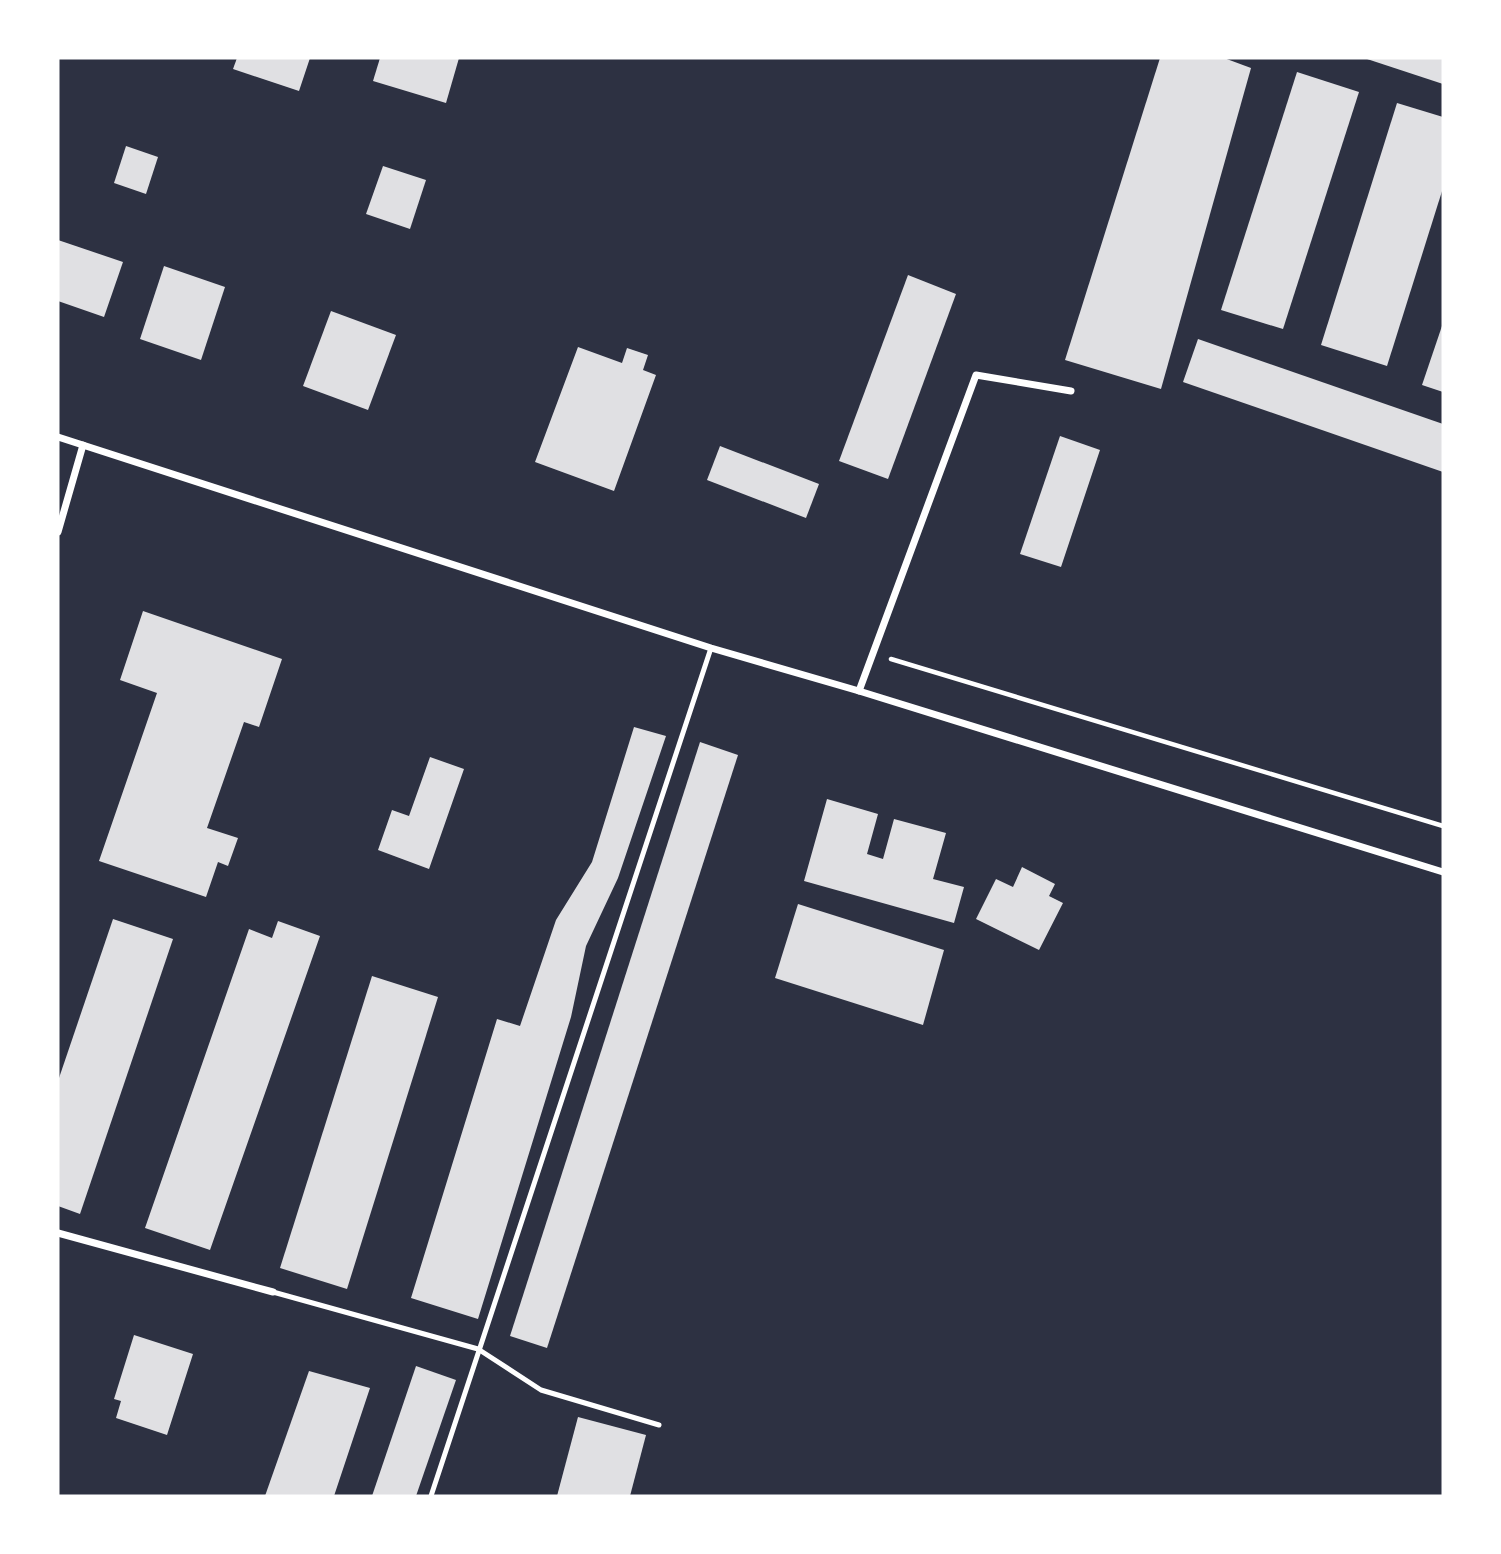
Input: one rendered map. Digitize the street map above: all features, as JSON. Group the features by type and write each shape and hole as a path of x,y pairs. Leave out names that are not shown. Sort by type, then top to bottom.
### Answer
{"street":[{"path":"859,691 976,375 1071,391"},
{"path":"58,437 711,648 859,691 1443,872"},
{"path":"58,532 83,445"},
{"path":"58,1233 273,1293"}],"lane":[{"path":"431,1496 711,648"},
{"path":"273,1293 478,1349 541,1390 659,1425"}],"path":[{"path":"873,653 1443,826"}],"building":[{"path":"237,58 310,58 299,91 233,69"},
{"path":"380,58 459,58 446,103 373,81"},
{"path":"1160,58 1224,58 1251,68 1161,389 1065,360"},
{"path":"1364,58 1443,58 1443,84"},
{"path":"1297,72 1359,92 1283,329 1221,310"},
{"path":"1397,103 1443,117 1443,188 1387,366 1321,345"},
{"path":"126,146 158,157 146,194 114,183"},
{"path":"383,166 426,180 410,229 366,214"},
{"path":"58,240 123,262 104,317 58,301"},
{"path":"164,266 225,287 201,360 140,339"},
{"path":"908,275 956,294 888,479 839,461"},
{"path":"331,311 396,335 368,410 303,386"},
{"path":"1443,323 1443,392 1422,385"},
{"path":"1198,339 1443,424 1443,472 1183,382"},
{"path":"578,347 622,363 627,348 648,355 643,370 656,375 614,491 535,462"},
{"path":"1060,436 1100,450 1061,567 1020,554"},
{"path":"720,446 819,484 806,518 707,480"},
{"path":"143,611 282,659 259,727 244,722 207,828 238,838 228,866 218,862 206,897 99,861 157,693 120,680"},
{"path":"634,727 666,736 618,878 586,946 571,1017 478,1319 411,1298 497,1019 520,1026 556,920 592,862"},
{"path":"700,742 738,755 547,1348 510,1336"},
{"path":"430,757 464,769 429,869 378,850 392,810 409,816"},
{"path":"827,799 878,814 867,854 883,859 894,819 946,833 933,879 964,887 954,923 804,881"},
{"path":"1022,867 1055,884 1049,896 1063,903 1039,950 976,919 996,879 1013,887"},
{"path":"798,904 944,950 923,1025 775,978"},
{"path":"113,919 173,939 80,1214 58,1206 58,1081"},
{"path":"278,921 320,936 210,1250 145,1228 249,929 272,938"},
{"path":"372,976 438,997 347,1289 280,1268"},
{"path":"134,1335 193,1354 167,1435 116,1418 121,1401 114,1399"},
{"path":"416,1366 456,1380 416,1496 372,1496"},
{"path":"309,1371 370,1388 334,1496 265,1496"},
{"path":"578,1417 646,1435 630,1496 557,1496"}]}
